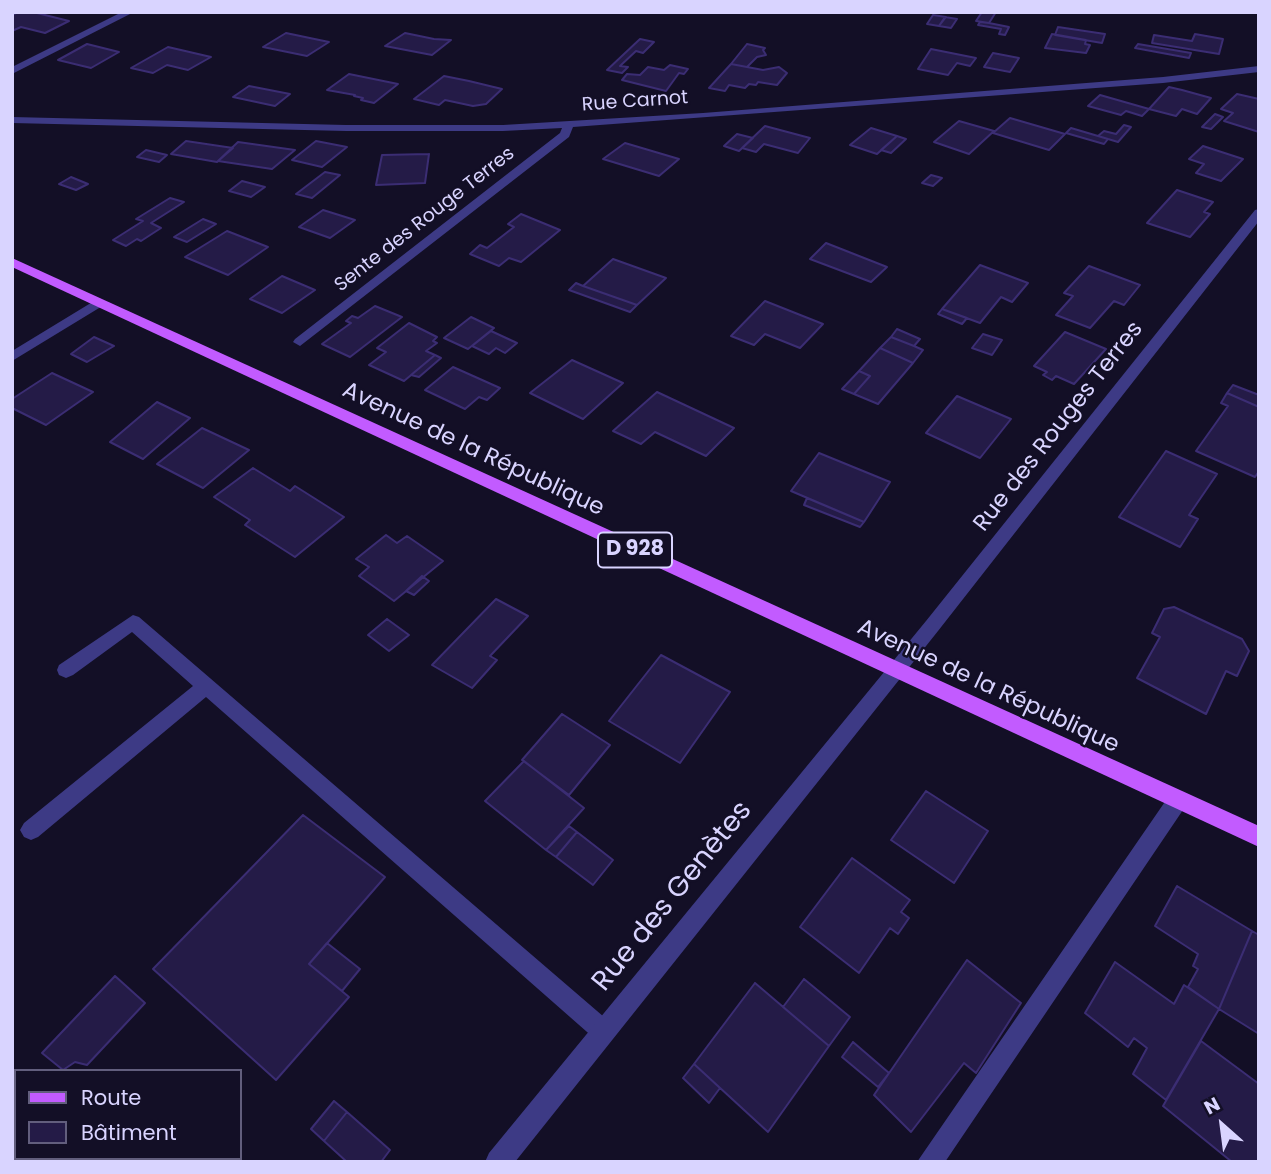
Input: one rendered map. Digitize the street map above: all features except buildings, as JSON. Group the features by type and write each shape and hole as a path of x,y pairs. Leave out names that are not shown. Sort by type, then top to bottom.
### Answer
{"main road":[{"name":"Avenue de la République","path":"12,262 1259,837"}],"street":[{"path":"12,71 130,12"},
{"name":"Rue Carnot","path":"12,120 346,128 503,128 1164,80 1259,69"},
{"name":"Sente des Rouge Terres","path":"300,342 565,135 569,124"},
{"name":"Rue des Rouges Terres","path":"895,670 1259,213"},
{"path":"12,357 99,302"},
{"path":"66,670 133,622 603,1031"},
{"name":"Rue des Genètes","path":"498,1162 895,670"},
{"path":"32,830 206,686"},
{"path":"930,1162 1178,800"}]}
